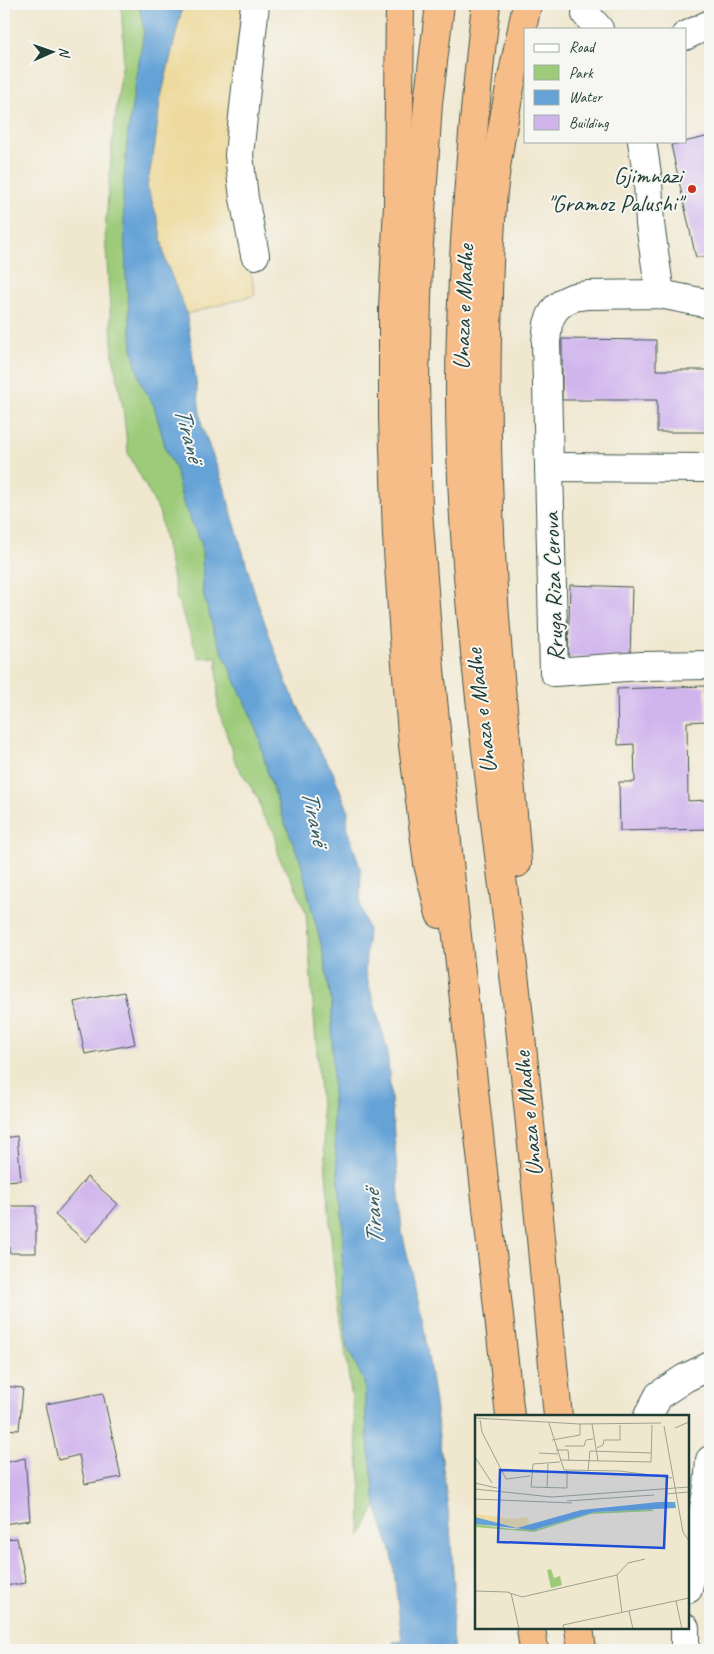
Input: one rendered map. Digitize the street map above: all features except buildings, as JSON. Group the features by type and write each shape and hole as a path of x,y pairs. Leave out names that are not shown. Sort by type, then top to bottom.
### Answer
{"highway":[{"path":"400,4 398,205 393,308 393,418 405,652 413,745 428,864 464,1010"},
{"path":"440,4 428,103 418,259 415,382 418,480 429,659 464,1010 510,1415"},
{"name":"Unaza e Madhe","path":"486,4 472,127 464,254 460,381 464,518 473,636 516,992 558,1415"},
{"path":"516,992 517,870 511,781 498,656 488,512 485,408 493,192 504,113 527,4"},
{"path":"531,1629 534,1650"},
{"path":"579,1629 582,1650"}],"street":[{"path":"255,4 239,155 244,198 255,255"},
{"path":"686,36 710,24"},
{"path":"642,142 648,181 650,224 660,294"},
{"name":"Rruga Riza Cerova","path":"710,304 660,294 574,297 556,308 551,316 546,342 554,672 641,666 710,665"},
{"path":"549,467 710,468"},
{"path":"649,1415 659,1396 685,1378 710,1366"},
{"path":"689,1584 708,1487 710,1460"},
{"path":"685,1629 685,1650"}],"green space":[{"path":"121,4 139,4 144,31 128,131 123,194 141,381 154,406 167,453 175,468 183,503 202,545 203,593 215,635 257,730 268,774 301,862 323,952 332,1005 333,1124 343,1223 347,1347 364,1381 367,1433 376,1506 360,1537 361,1491 355,1422 333,1262 306,913 294,883 279,858 275,833 263,816 259,800 236,764 218,707 217,657 199,658 177,599 159,511 128,453 123,408 113,356 105,232 113,135 124,52"}],"sand":[{"path":"183,4 243,4 226,130 255,295 187,314 165,260 158,220 147,186 155,144 160,101"}],"water":[{"name":"Tiranë","path":"139,4 183,4 160,101 155,144 147,186 158,220 165,260 187,314 202,427 223,483 257,601 287,684 319,750 332,770 348,810 347,826 361,871 360,905 368,930 365,971 387,1049 402,1232 423,1322 450,1526 454,1585 452,1636 454,1650 394,1650 393,1642 402,1641 392,1554 376,1506 367,1433 364,1381 347,1347 342,1298 343,1223 333,1124 332,1005 323,952 301,862 268,774 257,730 215,635 203,593 202,544 183,503 175,468 167,453 154,406 140,381 132,348 126,276 123,194 128,131 144,31"}],"place":[{"name":"Gjimnazi \"Gramoz Palushi\"","path":"692,189"}]}
